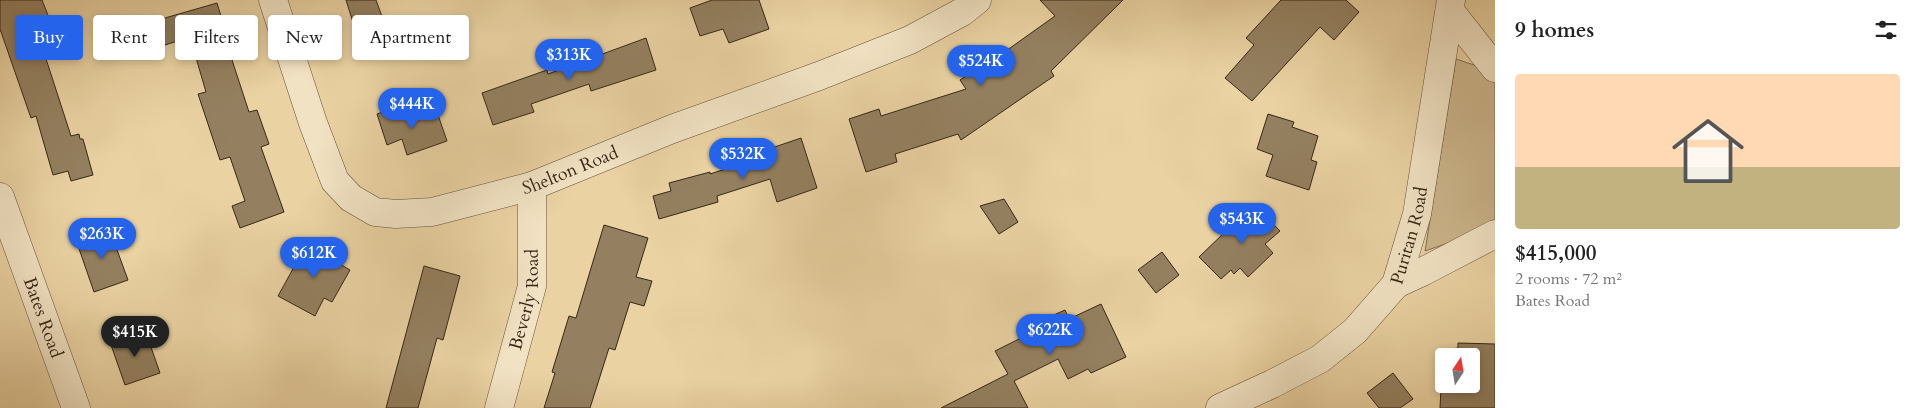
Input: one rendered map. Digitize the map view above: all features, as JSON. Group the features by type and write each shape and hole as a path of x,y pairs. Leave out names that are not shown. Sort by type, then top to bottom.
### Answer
{"street":[{"name":"Shelton Road","path":"274,0 320,140 336,181 350,198 376,212 396,214 432,212 532,186 672,129 819,76 910,40 966,4"},
{"path":"1450,6 1495,68"},
{"name":"Puritan Road","path":"1220,408 1320,359 1355,331 1396,284 1417,214 1450,6"},
{"name":"Beverly Road","path":"499,408 532,286 532,186"},
{"name":"Bates Road","path":"0,197 76,408"},
{"path":"1396,284 1495,234"}],"shaded area":[{"path":"1456,59 1489,70 1495,78 1495,227 1425,251"}],"building":[{"path":"0,0 42,0 48,15 15,15 15,60 46,60 71,136 79,134 80,139 83,139 93,175 71,181 68,171 53,175 36,116 31,118 0,29"},
{"path":"346,0 376,0 381,15 352,15 352,19"},
{"path":"712,0 759,0 769,29 729,43 723,29 700,36 690,8"},
{"path":"1040,0 1123,0 1051,71 1054,76 961,140 958,134 895,154 897,162 866,172 849,119 879,109 881,116 966,89 960,80 988,61 989,63 1055,16"},
{"path":"1281,0 1346,0 1359,12 1334,40 1320,27 1252,101 1225,78 1254,45 1246,38"},
{"path":"217,3 221,15 175,15"},
{"path":"175,15 175,42 165,45 165,18"},
{"path":"646,38 656,70 591,91 589,84 531,104 534,112 493,125 482,93 547,70 548,74"},
{"path":"197,60 232,60 249,112 257,110 269,144 261,147 284,212 240,228 232,206 245,201 230,157 220,160 198,94 206,92"},
{"path":"402,105 407,122 437,112 447,141 407,155 402,139 387,145 377,114"},
{"path":"1268,114 1294,122 1292,127 1318,136 1311,160 1317,162 1309,190 1266,176 1273,155 1257,149"},
{"path":"801,138 817,188 777,202 770,179 717,196 718,202 659,219 653,196 671,191 669,183 710,172 710,174 762,157 760,152"},
{"path":"1004,199 1018,222 999,234 980,206"},
{"path":"1254,204 1280,231 1265,244 1273,253 1248,277 1240,268 1234,274 1231,270 1221,279 1199,257"},
{"path":"604,225 648,238 636,277 652,281 644,306 630,302 615,350 609,348 590,408 544,408 555,373 552,372 569,316 576,318"},
{"path":"109,228 128,280 94,292 76,240"},
{"path":"310,238 330,249 326,256 350,270 332,302 324,298 315,316 278,296"},
{"path":"1162,252 1179,275 1156,293 1138,270"},
{"path":"424,266 460,276 443,340 437,338 418,408 386,408"},
{"path":"1101,304 1126,357 1091,373 1088,369 1068,379 1058,359 1014,381 1028,408 941,408 1008,374 995,351 1041,328 1038,322 1065,310 1069,319"},
{"path":"145,330 160,373 125,385 110,342"},
{"path":"1458,343 1495,344 1495,408 1440,408 1441,393 1480,393 1480,348 1458,348"},
{"path":"1393,373 1413,399 1400,408 1379,408 1367,393"}]}
